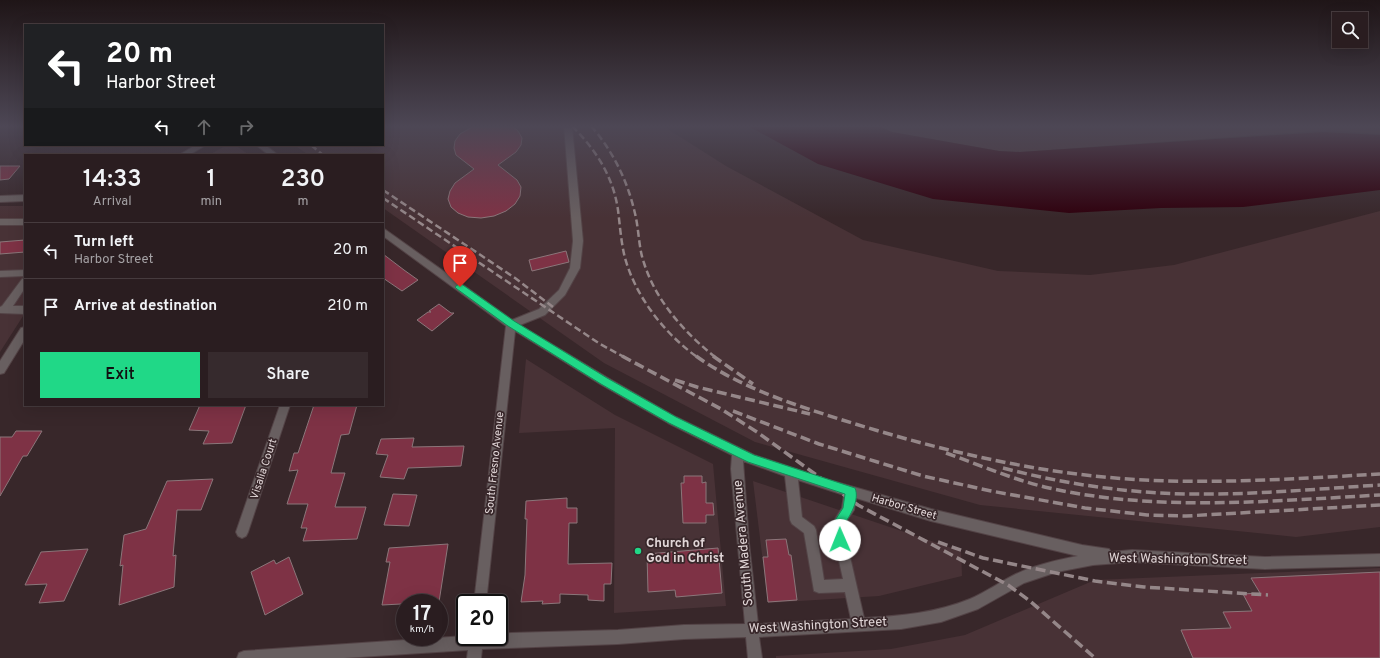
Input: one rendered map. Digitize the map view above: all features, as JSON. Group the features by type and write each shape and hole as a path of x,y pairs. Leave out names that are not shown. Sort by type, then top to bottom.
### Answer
{"street":[{"path":"511,324 542,312 562,292 574,268 578,240 571,157"},
{"path":"0,199 24,198"},
{"path":"0,222 24,222"},
{"name":"Harbor Street","path":"384,232 511,324 604,381 672,420 752,459 792,473 932,515 1082,551 1132,556"},
{"path":"0,274 24,273"},
{"path":"2,310 24,282"},
{"path":"2,310 24,310"},
{"name":"South Fresno Avenue","path":"481,594 511,324"},
{"path":"0,370 24,334"},
{"name":"Visalia Court","path":"242,532 285,406"},
{"name":"South Madera Avenue","path":"738,452 737,469 755,658"},
{"path":"792,473 796,520 810,530 819,587 850,585"},
{"path":"851,491 848,510 837,525 859,624"},
{"name":"West Washington Street","path":"508,640 618,637 684,632 901,622 941,615 973,604 1021,578 1057,566 1093,559 1132,556 1265,562 1344,562 1380,560"},
{"name":"West Washington Street","path":"244,658 456,642"},
{"path":"474,658 475,646"}],"shaded area":[{"path":"384,157 711,157 863,240 998,271 1090,275 1174,265 1380,211 1380,527 1296,537 980,505 755,442 604,363 384,209"},
{"path":"805,157 1380,157 1380,190 1243,207 1161,208 1069,213 933,199 818,164"},
{"path":"0,206 24,206 24,315 0,352"},
{"path":"526,359 615,415 713,464 726,606 614,613 615,428 519,433"},
{"path":"753,481 961,551 962,576 879,596 768,603"},
{"path":"1380,568 1380,658 776,658 776,656 891,649 965,635 1095,580"}],"building":[{"path":"458,157 509,157 498,165 517,180 521,187 520,196 515,204 506,211 494,216 481,218 468,217 458,213 451,207 448,199 450,191 455,183 474,169"},
{"path":"0,166 20,166 9,179 0,180"},
{"path":"24,240 24,252 0,254 0,242"},
{"path":"566,251 569,262 532,271 529,260"},
{"path":"384,255 418,280 402,291 384,279"},
{"path":"439,304 451,313 454,313 432,331 417,320 428,312 431,312 429,311"},
{"path":"200,406 246,406 232,443 203,444 209,431 189,430"},
{"path":"314,406 357,406 349,434 341,435 331,473 345,473 335,507 366,507 357,539 303,541 307,528 301,528 308,504 287,504 298,470 289,471 294,453 298,453"},
{"path":"16,431 42,431 27,456 23,456 0,496 0,437 12,437"},
{"path":"414,438 412,447 464,446 461,466 408,468 404,479 380,477 388,455 376,454 381,439"},
{"path":"684,476 702,476 702,483 706,482 706,503 713,503 714,515 706,515 706,523 683,523 681,483 684,483"},
{"path":"213,479 201,510 177,510 173,556 176,555 174,587 119,605 123,565 120,566 124,535 146,529 167,481"},
{"path":"393,494 417,495 409,526 384,525"},
{"path":"567,498 567,508 577,508 577,523 569,523 568,564 612,563 611,584 604,584 604,601 588,600 588,595 560,594 560,603 542,604 543,601 521,602 525,575 527,519 525,519 526,501"},
{"path":"786,539 789,555 791,555 797,600 768,602 763,557 768,557 766,540"},
{"path":"448,544 440,594 396,594 396,604 382,605 390,562 386,562 389,548"},
{"path":"718,548 722,593 676,597 675,590 648,592 647,554"},
{"path":"88,549 64,601 39,603 47,584 25,585 41,552"},
{"path":"289,557 303,594 265,615 251,572 274,560 276,564"},
{"path":"1380,572 1380,658 1193,658 1181,630 1231,628 1223,612 1252,611 1243,594 1260,593 1251,578"}],"railway":[{"path":"598,157 608,175 616,198 625,258 636,287 653,313 673,337 697,357"},
{"path":"613,157 625,181 633,205 642,258 649,277 672,315 715,357"},
{"path":"384,191 515,278 553,307"},
{"path":"384,199 600,344 624,357"},
{"path":"622,356 721,409 757,432 858,505 1008,585 1030,601 1095,658"},
{"path":"696,356 714,368 751,387 771,396 811,410 945,449 1040,469 1104,477 1173,481 1242,481 1380,474"},
{"path":"713,356 753,384"},
{"path":"675,380 697,387 810,414"},
{"path":"733,411 819,444 923,476 991,491 1085,508 1147,515 1186,516 1380,505"},
{"path":"946,453 1036,485 1090,495 1131,500 1214,503 1380,495"},
{"path":"1003,468 1049,479 1095,487 1142,492 1237,494 1380,485"},
{"path":"938,542 983,558 1095,581 1144,587 1268,595"}],"place":[{"name":"Church of God in Christ","path":"638,551"}],"route":[{"path":"460,287 511,324 604,381 672,420 752,459 851,491 848,510 837,525 840,540"}]}
